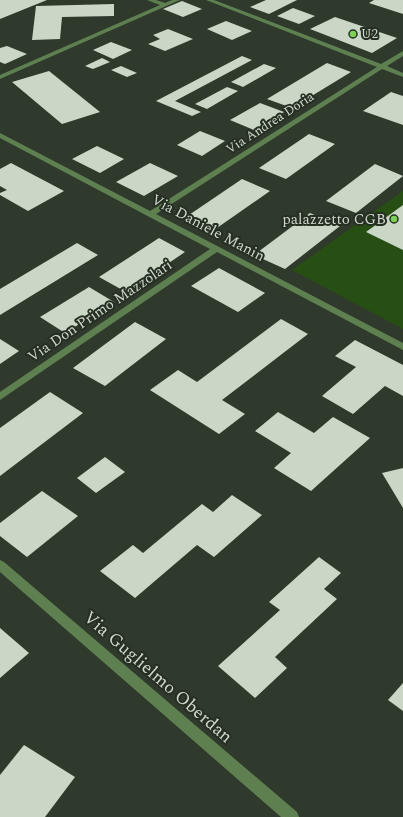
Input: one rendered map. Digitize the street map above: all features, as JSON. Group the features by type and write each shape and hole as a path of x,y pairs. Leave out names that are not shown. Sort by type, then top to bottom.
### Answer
{"street":[{"path":"150,0 164,5"},
{"path":"0,77 177,0"},
{"path":"209,0 403,74"},
{"name":"Via Andrea Doria","path":"151,214 403,53"},
{"name":"Via Daniele Manin","path":"0,135 403,347"},
{"name":"Via Don Primo Mazzolari","path":"0,397 216,249"},
{"name":"Via Guglielmo Oberdan","path":"0,564 292,817"}],"green space":[{"path":"403,191 403,329 292,270"}],"building":[{"path":"0,0 47,0 0,19"},
{"path":"266,0 297,0 269,14 250,7"},
{"path":"374,0 403,0 403,14 369,3"},
{"path":"182,1 202,9 183,17 163,9"},
{"path":"114,4 114,16 62,17 60,39 32,40 36,6"},
{"path":"293,8 315,16 299,24 277,16"},
{"name":"U2","path":"335,17 397,38 372,53 310,29"},
{"path":"226,21 252,31 232,40 207,29"},
{"path":"168,29 193,39 165,51 148,44 160,39 153,35"},
{"path":"111,42 132,50 113,59 93,50"},
{"path":"7,46 27,54 5,64 0,62 0,48"},
{"path":"242,56 252,60 175,101 201,112 192,116 156,101"},
{"path":"102,58 110,62 93,69 85,66"},
{"path":"327,63 351,72 292,108 267,99"},
{"path":"264,64 276,68 243,87 231,82"},
{"path":"121,66 137,73 127,77 111,70"},
{"path":"49,71 100,112 62,124 12,82"},
{"path":"227,87 238,91 207,109 195,104"},
{"path":"391,92 403,96 403,125 363,111"},
{"path":"260,103 284,112 254,130 230,120"},
{"path":"200,131 225,141 202,156 177,145"},
{"path":"309,134 335,144 286,179 259,168"},
{"path":"97,146 124,159 100,173 72,159"},
{"path":"11,163 64,191 28,211 0,195 0,193 7,190 0,186 0,169"},
{"path":"150,163 178,176 144,196 116,182"},
{"path":"375,164 403,176 356,213 326,201"},
{"path":"242,179 270,191 214,230 186,217"},
{"name":"palazzetto CGB","path":"403,205 403,250 366,232"},
{"path":"310,213 340,226 285,269 254,255"},
{"path":"159,238 185,252 126,292 99,277"},
{"path":"77,243 98,255 0,315 0,289"},
{"path":"219,268 265,293 238,312 191,286"},
{"path":"89,287 114,302 65,333 40,317"},
{"path":"281,319 308,334 222,400 245,414 219,434 150,390 178,370 197,382"},
{"path":"135,322 166,339 105,386 73,368"},
{"path":"0,339 19,351 0,364"},
{"path":"355,340 403,365 403,396 385,386 353,414 322,396 356,367 335,356"},
{"path":"50,392 83,413 0,476 0,428"},
{"path":"278,412 314,433 333,417 370,438 311,491 274,468 291,453 255,431"},
{"path":"105,457 125,472 96,493 77,478"},
{"path":"403,468 403,508 382,473"},
{"path":"42,491 78,516 27,557 0,536 0,523"},
{"path":"232,495 262,515 214,557 197,545 135,598 100,571 133,545 143,553 202,504 213,512"},
{"path":"319,557 341,573 324,589 337,599 275,657 287,668 255,698 218,666 280,610 269,602"},
{"path":"0,628 29,653 0,678"},
{"path":"403,683 403,711 388,700"},
{"path":"24,745 75,777 45,817 0,817 0,775"}],"place":[{"name":"U2","path":"353,34"},
{"name":"palazzetto CGB","path":"394,219"}]}
